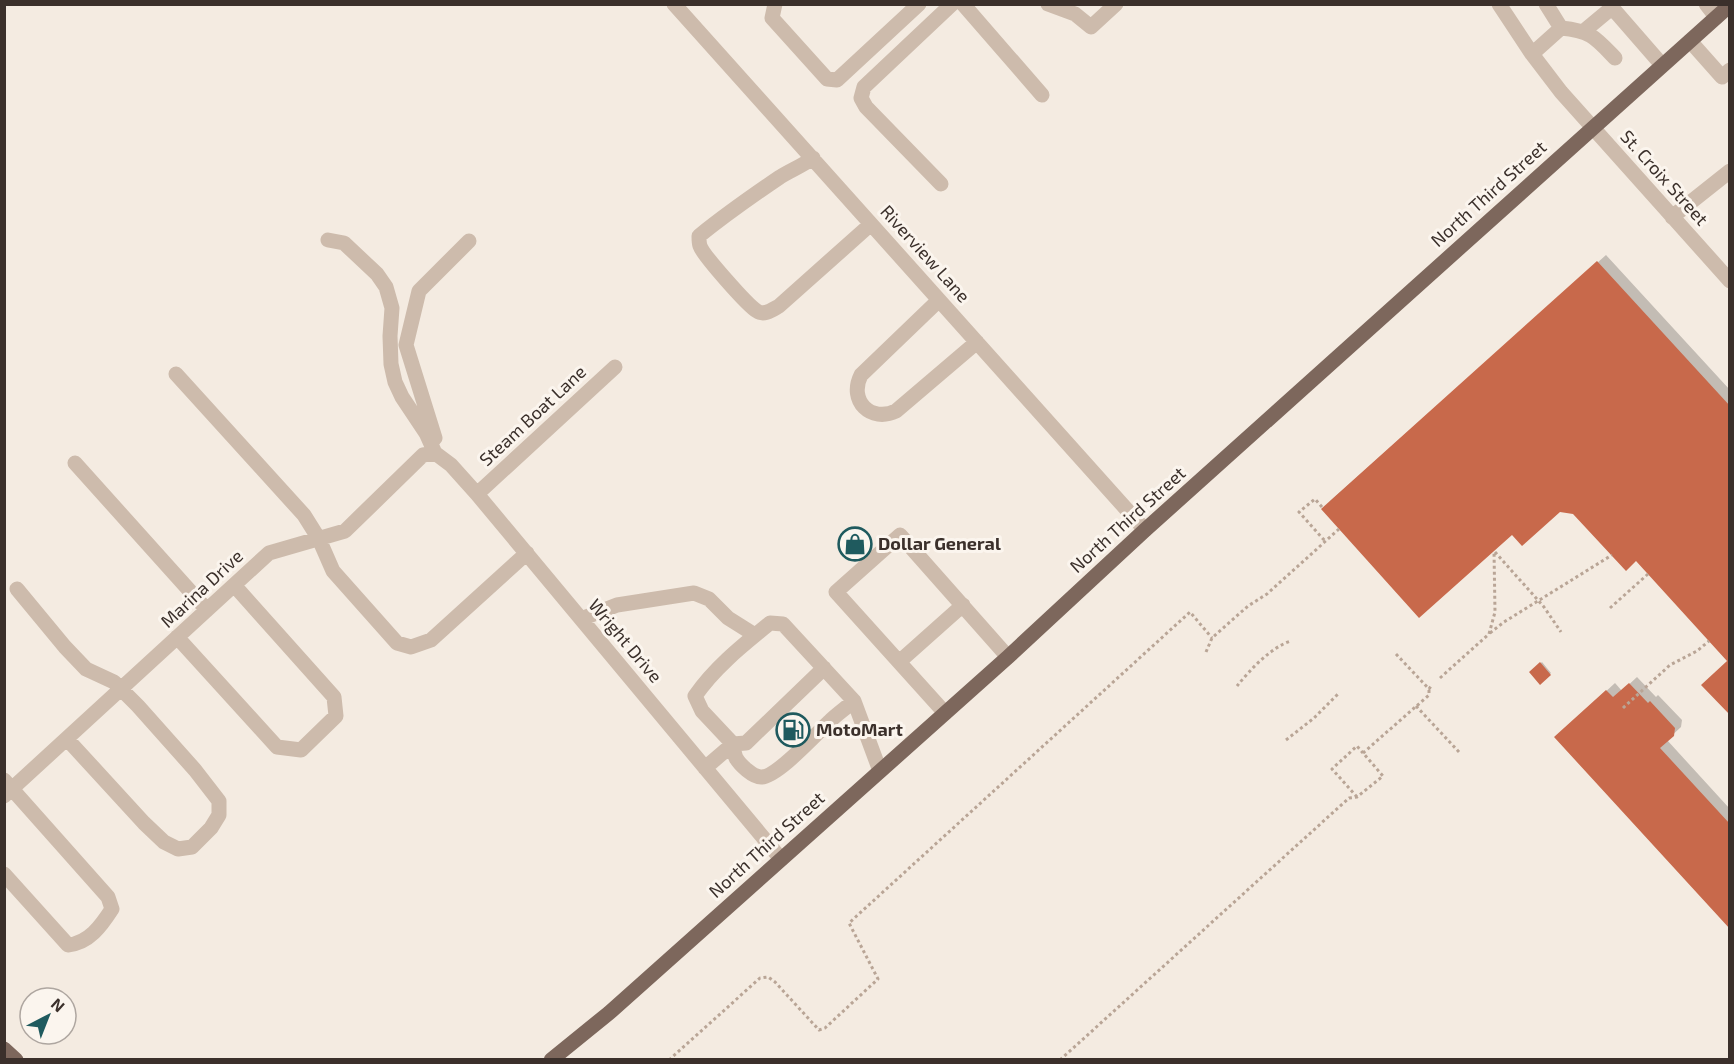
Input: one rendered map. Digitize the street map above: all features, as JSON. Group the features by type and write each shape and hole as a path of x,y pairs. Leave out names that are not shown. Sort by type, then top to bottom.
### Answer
{"main road":[{"name":"North Third Street","path":"551,1059 609,1013 1008,657 1145,530 1730,6"},
{"path":"4,1049 16,1059"}],"street":[{"name":"Riverview Lane","path":"674,4 1145,530"},
{"path":"775,4 772,18 827,80 837,80 919,4"},
{"path":"941,184 866,107 861,98 864,87 952,4"},
{"path":"963,4 973,4"},
{"path":"963,4 1042,95"},
{"path":"1048,4 1075,14 1091,27 1116,4"},
{"name":"St. Croix Street","path":"1499,4 1532,54 1593,128 1730,281"},
{"path":"1706,4 1716,17"},
{"path":"1584,31 1608,11 1615,11 1662,65"},
{"path":"1532,54 1554,16 1597,39 1615,58"},
{"path":"1690,41 1722,77 1730,70"},
{"path":"813,158 728,212 699,236 699,245 709,258 758,312 765,313 779,306 871,224"},
{"path":"1672,217 1730,171"},
{"path":"328,240 344,243 365,261 386,287 392,308 391,354 395,382 439,455"},
{"path":"439,455 406,345 419,291 469,241"},
{"path":"939,300 861,375 855,386 858,399 871,413 885,417 896,411 977,342"},
{"name":"Steam Boat Lane","path":"477,494 615,367"},
{"path":"176,374 304,515 319,539 333,571 397,643 411,647 431,640 527,554"},
{"name":"Marina Drive","path":"4,874 68,945 80,944 102,926 112,909 108,897 7,788 67,739 269,553 345,531 423,455 439,455"},
{"name":"Wright Drive","path":"439,455 477,494 781,859"},
{"path":"75,463 207,610"},
{"path":"945,713 836,592 900,535 1008,657"},
{"path":"177,637 277,747 301,750 336,716 334,698 234,585"},
{"path":"17,589 86,669 114,682 122,689 195,770 219,801 219,815 211,828 192,847 178,849 164,842 144,823 67,739"},
{"path":"581,619 616,605 694,593 709,599 728,618 755,635"},
{"path":"899,662 963,605"},
{"path":"854,701 792,757 770,775 762,778 754,775 735,757 733,744 702,711 695,696 705,682 755,635 770,623 783,624 854,701 880,771"},
{"path":"705,768 733,744 746,743 824,668"}],"path":[{"path":"1322,507 1315,499 1299,512 1325,541"},
{"path":"1206,652 1212,638 1248,606 1267,594 1339,529"},
{"path":"1489,634 1495,612 1494,551 1539,601 1561,632"},
{"path":"1440,678 1504,622 1612,555"},
{"path":"1610,608 1648,574"},
{"path":"669,1059 760,978 768,976 819,1030 825,1028 878,980 849,923 1190,612 1212,638"},
{"path":"1237,686 1281,644 1291,641"},
{"path":"1623,708 1670,665 1697,651 1709,641"},
{"path":"1363,753 1429,695 1430,688 1396,654"},
{"path":"1286,740 1314,718 1338,694"},
{"path":"1416,706 1459,752"},
{"path":"1060,1059 1349,798 1357,797 1383,776 1357,747 1332,770 1357,797"}],"building":[{"path":"1597,261 1730,406 1730,715 1701,685 1727,661 1636,561 1626,571 1573,514 1560,512 1522,546 1512,535 1419,618 1321,509"},
{"path":"1540,662 1551,675 1540,685 1529,672"},
{"path":"1629,683 1648,703 1650,701 1675,728 1674,736 1660,748 1730,824 1730,929 1554,737 1606,690 1613,697"}],"place":[{"name":"Dollar General","path":"855,544"},
{"name":"MotoMart","path":"793,730"}]}
